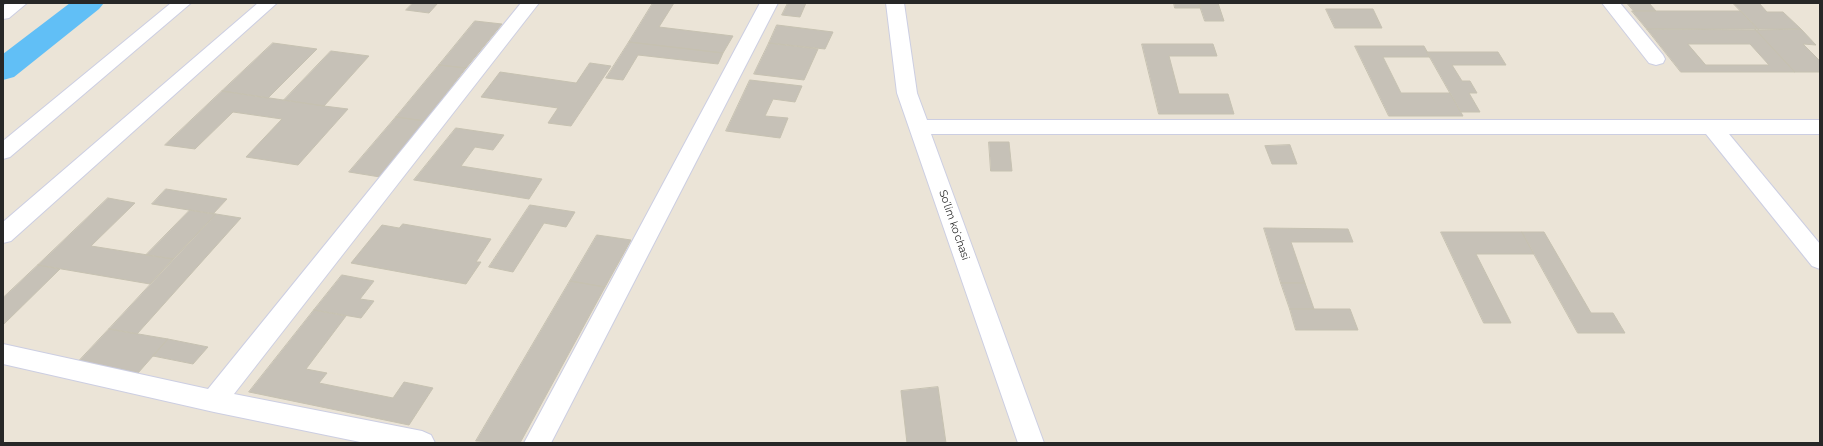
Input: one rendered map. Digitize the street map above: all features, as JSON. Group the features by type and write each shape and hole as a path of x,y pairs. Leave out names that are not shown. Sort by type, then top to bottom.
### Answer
{"street":[{"path":"3,14 18,3"},
{"path":"3,152 182,3"},
{"path":"3,235 268,3"},
{"path":"214,401 530,3"},
{"path":"537,443 769,3"},
{"name":"Soʻlim koʻchasi","path":"895,3 896,20 908,93 1031,443"},
{"path":"1611,3 1656,59"},
{"path":"920,127 1820,127"},
{"path":"1712,127 1820,260"},
{"path":"3,354 214,401 422,443"}],"building":[{"path":"413,3 438,3 429,13 406,10"},
{"path":"653,3 674,3 659,27 733,36 723,53 629,42"},
{"path":"788,3 806,3 800,17 782,15"},
{"path":"1174,3 1199,3 1201,8 1175,8"},
{"path":"1199,3 1218,3 1224,21 1205,21"},
{"path":"1627,3 1649,3 1656,11 1634,11"},
{"path":"1733,3 1759,3 1767,12 1783,12 1801,29 1759,30"},
{"path":"1326,9 1373,9 1382,28 1335,28"},
{"path":"1632,11 1741,11 1759,30 1647,29"},
{"path":"475,21 502,24 466,68 439,65"},
{"path":"777,25 833,32 825,49 769,43"},
{"path":"1647,29 1755,29 1795,72 1681,72","holes":["1688,44 1750,44 1769,65 1706,65"]},
{"path":"1755,29 1801,29 1816,45 1803,44 1820,61 1820,72 1795,72"},
{"path":"629,42 723,53 718,64 638,55 623,80 606,78"},
{"path":"273,43 317,49 268,98 222,91"},
{"path":"769,43 818,49 804,80 754,74"},
{"path":"1142,44 1213,44 1217,56 1169,56 1179,94 1228,94 1234,114 1159,114"},
{"path":"1355,46 1424,46 1430,57 1383,57 1401,93 1450,93 1463,116 1389,116"},
{"path":"331,51 369,56 324,106 284,100"},
{"path":"1427,52 1498,52 1506,65 1452,65 1462,81 1470,81 1477,93 1469,93 1480,112 1461,112"},
{"path":"590,63 611,66 571,126 548,123 558,108 481,97 500,72 576,83"},
{"path":"439,65 466,68 425,121 396,117"},
{"path":"750,80 802,86 795,102 773,99 765,116 788,118 780,138 726,131"},
{"path":"222,91 348,109 298,165 246,157 282,119 233,112 195,149 165,145"},
{"path":"396,117 425,121 380,177 349,172"},
{"path":"456,128 504,135 493,150 475,147 461,166 542,179 529,199 414,180"},
{"path":"989,142 1009,142 1012,171 991,171"},
{"path":"1290,145 1297,164 1272,164 1265,146"},
{"path":"166,189 227,199 213,214 152,204"},
{"path":"108,198 135,203 91,246 173,259 150,284 38,265"},
{"path":"530,205 575,212 566,227 544,223 513,272 489,267"},
{"path":"190,210 216,214 173,259 146,255"},
{"path":"216,214 241,218 137,334 109,329"},
{"path":"403,224 491,239 476,262 481,262 466,284 351,263 382,225 399,228"},
{"path":"1264,228 1348,229 1353,242 1291,242 1305,283 1281,283"},
{"path":"1441,232 1522,232 1534,254 1476,254 1511,323 1484,323"},
{"path":"1522,232 1544,232 1591,313 1613,313 1625,333 1578,333"},
{"path":"597,235 631,240 605,287 570,281"},
{"path":"38,265 60,269 3,325 3,298"},
{"path":"342,275 374,281 360,299 374,301 361,318 314,310"},
{"path":"570,281 605,287 520,443 476,441"},
{"path":"1281,283 1305,283 1314,309 1290,309"},
{"path":"1290,309 1350,309 1358,330 1296,330"},
{"path":"314,310 346,316 306,369 327,373 319,383 393,398 404,382 433,388 409,425 249,392"},
{"path":"109,329 168,339 138,373 78,362"},
{"path":"168,339 208,347 193,364 153,356"},
{"path":"938,387 946,443 907,443 901,391"}],"waterway":[{"path":"3,70 89,3"}]}
